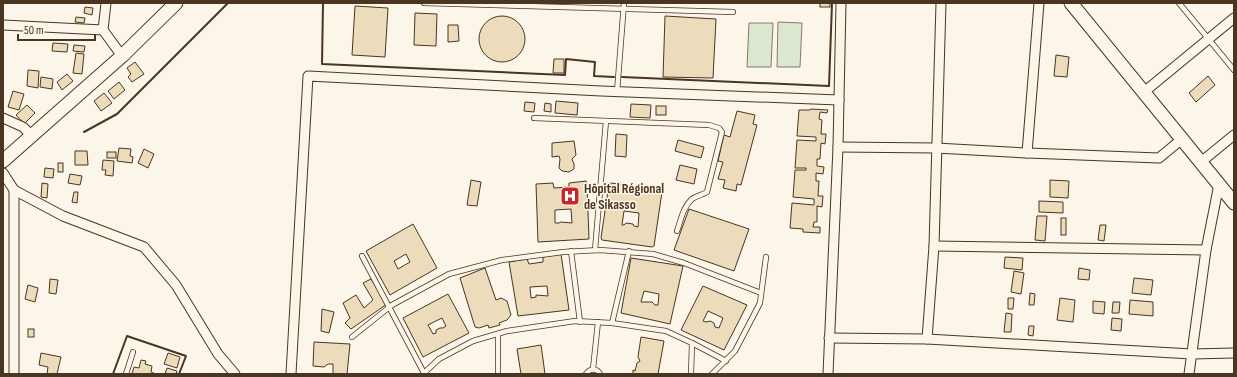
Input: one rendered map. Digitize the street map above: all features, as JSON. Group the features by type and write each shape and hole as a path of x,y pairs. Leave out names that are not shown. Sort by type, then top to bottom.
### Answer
{"street":[{"path":"106,3 103,30 122,56"},
{"path":"3,161 122,56 176,3"},
{"path":"828,374 838,147 841,3"},
{"path":"927,340 934,246 941,3"},
{"path":"1027,153 1039,3"},
{"path":"1071,3 1234,203"},
{"path":"1144,92 1234,18"},
{"path":"3,25 103,30"},
{"path":"291,374 308,76 617,92 839,100"},
{"path":"3,118 23,127 32,136"},
{"path":"1201,162 1234,135"},
{"path":"838,147 936,148 1159,158 1182,139"},
{"path":"3,173 14,190 63,216 144,247 176,285 218,354 235,374"},
{"path":"1189,374 1206,250 1219,184"},
{"path":"14,190 14,374"},
{"path":"934,246 1206,250"},
{"path":"829,338 927,340 1192,354 1234,353"}],"lane":[{"path":"424,3 733,12"},
{"path":"617,92 624,3"},
{"path":"1179,3 1234,70"},
{"path":"534,118 709,125 719,128 722,132 707,192 694,198 688,204 684,210 677,231"},
{"path":"595,250 606,121"},
{"path":"571,251 580,322"},
{"path":"352,337 390,307 449,274 502,260 571,251 629,251 653,254 684,263 762,293"},
{"path":"612,323 629,251"},
{"path":"362,256 424,373 439,359 474,341 522,329 574,321 612,323 666,332 726,360"},
{"path":"712,374 735,351 760,303 766,257"},
{"path":"593,369 598,322"},
{"path":"498,334 498,374"},
{"path":"692,343 692,374"},
{"path":"126,374 133,352"},
{"path":"586,374 593,369"},
{"path":"593,369 598,371 600,374"}],"green space":[{"path":"778,22 802,23 800,67 777,67"},
{"path":"749,23 773,23 771,67 747,67"}],"building":[{"path":"820,3 830,3 830,7 820,7"},
{"path":"355,6 388,8 385,57 352,55"},
{"path":"85,7 93,8 92,15 84,13"},
{"path":"415,13 437,14 436,46 414,45"},
{"path":"502,16 515,20 521,26 525,39 521,52 515,58 502,62 489,58 483,52 479,39 483,26 489,20"},
{"path":"665,16 716,19 713,78 663,77"},
{"path":"76,17 85,18 84,23 75,22"},
{"path":"448,25 458,25 459,41 448,42"},
{"path":"53,43 68,44 67,52 52,51"},
{"path":"74,45 85,46 84,52 73,51"},
{"path":"76,53 84,54 82,74 73,73"},
{"path":"1056,55 1069,57 1067,77 1054,76"},
{"path":"554,59 564,59 564,73 553,73"},
{"path":"135,62 144,74 132,82 128,77 131,74 127,68"},
{"path":"28,70 39,71 38,88 27,86"},
{"path":"67,74 73,81 62,90 57,82"},
{"path":"1208,76 1215,85 1196,102 1189,93"},
{"path":"41,77 53,79 52,89 40,87"},
{"path":"119,82 125,90 114,99 108,91"},
{"path":"13,91 24,94 19,110 8,107"},
{"path":"104,93 112,103 101,111 94,101"},
{"path":"556,101 578,103 577,115 555,113"},
{"path":"525,102 535,103 534,112 524,111"},
{"path":"545,103 551,104 551,112 544,111"},
{"path":"631,104 651,105 650,118 630,117"},
{"path":"27,105 35,113 24,124 16,115"},
{"path":"656,106 666,106 666,115 656,115"},
{"path":"799,110 828,110 827,113 820,112 819,119 822,120 821,134 826,134 825,144 821,143 820,159 817,159 817,166 824,167 823,174 816,173 816,181 819,181 818,196 823,196 822,207 817,206 817,222 814,222 813,227 820,227 820,233 803,232 803,229 790,228 792,203 814,205 814,199 793,197 795,170 806,170 806,168 795,168 797,140 816,141 816,137 797,136"},
{"path":"737,111 755,115 753,124 757,125 741,185 737,184 736,191 723,188 725,180 718,179 723,162 718,161 724,135 730,137"},
{"path":"616,134 627,135 626,157 615,156"},
{"path":"678,140 704,147 701,158 675,151"},
{"path":"574,141 576,155 572,159 574,169 569,172 562,171 559,168 559,156 552,157 552,143"},
{"path":"119,148 131,149 130,156 133,157 132,163 117,161"},
{"path":"144,149 154,154 148,168 138,163"},
{"path":"75,151 87,151 88,165 75,165"},
{"path":"107,152 116,152 116,158 107,158"},
{"path":"103,160 114,161 113,176 105,175 106,170 102,170"},
{"path":"58,163 63,163 63,172 58,172"},
{"path":"680,165 697,169 694,184 676,180"},
{"path":"45,168 54,169 53,178 44,177"},
{"path":"70,174 82,176 80,185 68,183"},
{"path":"471,180 481,182 477,206 467,205"},
{"path":"1050,180 1069,181 1068,198 1050,197"},
{"path":"586,181 589,239 538,242 536,184 553,183 554,188 569,187 569,183","holes":["571,209 572,223 555,223 555,210"]},
{"path":"42,183 48,184 47,198 41,197"},
{"path":"609,184 627,185 627,190 643,192 643,188 645,187 660,189 662,192 654,246 652,247 602,240 601,238","holes":["624,211 639,213 638,227 634,226 633,224 626,223 622,225"]},
{"path":"74,192 78,192 77,203 72,202"},
{"path":"1039,201 1063,202 1063,213 1039,212"},
{"path":"689,209 749,229 734,271 674,250"},
{"path":"1037,216 1047,216 1045,241 1035,240"},
{"path":"1061,218 1066,218 1066,235 1061,235"},
{"path":"413,224 437,268 390,295 366,251","holes":["406,254 410,262 398,269 394,261"]},
{"path":"1100,225 1106,225 1104,241 1098,240"},
{"path":"561,254 569,310 518,316 509,262 527,259 529,264 543,262 543,257","holes":["547,286 548,296 536,295 536,297 531,298 530,287"]},
{"path":"1005,257 1023,258 1022,270 1004,268"},
{"path":"631,258 683,266 670,324 621,313","holes":["644,291 659,294 658,305 655,305 652,302 641,302"]},
{"path":"485,268 496,300 501,298 507,301 511,315 507,320 499,323 500,325 489,328 488,325 479,328 475,327 460,278"},
{"path":"1079,268 1090,270 1089,280 1078,279"},
{"path":"1014,271 1024,273 1021,294 1011,292"},
{"path":"1134,278 1153,280 1151,295 1132,293"},
{"path":"50,279 58,280 56,294 49,293"},
{"path":"371,279 387,304 351,329 345,323 350,318 343,303 356,295 364,308 373,300 363,283"},
{"path":"28,285 38,288 35,302 25,299"},
{"path":"703,286 747,305 724,350 681,330","holes":["708,311 723,318 719,328 715,327 714,323 710,321 703,321"]},
{"path":"1030,293 1035,294 1034,305 1029,305"},
{"path":"448,294 469,333 423,357 403,318","holes":["442,318 446,326 436,330 436,333 433,334 428,325"]},
{"path":"1008,298 1014,298 1013,309 1008,309"},
{"path":"1060,298 1075,300 1073,322 1057,320"},
{"path":"1130,300 1153,302 1153,316 1129,314"},
{"path":"1093,301 1105,302 1104,314 1093,313"},
{"path":"1113,302 1120,302 1119,313 1112,313"},
{"path":"322,309 334,312 329,333 321,331"},
{"path":"1006,313 1012,314 1011,332 1004,332"},
{"path":"1112,318 1122,319 1121,331 1111,330"},
{"path":"1029,326 1034,326 1033,336 1028,335"},
{"path":"28,329 34,329 34,337 28,337"},
{"path":"641,337 664,341 658,374 633,374 633,370 635,371 637,363 640,361 638,357"},
{"path":"314,342 350,344 347,374 333,374 333,364 328,364 324,367 313,366"},
{"path":"541,345 545,374 521,374 517,349"},
{"path":"41,353 61,357 57,374 47,374 48,367 39,365"},
{"path":"168,353 180,357 177,368 164,364"},
{"path":"141,360 146,361 145,364 152,366 151,372 156,374 132,374 134,367 139,368"},
{"path":"167,368 177,371 176,374 165,374"}],"wall":[{"path":"84,132 117,114 228,3"},
{"path":"323,3 322,64 565,75 566,59 595,62 594,76 614,77"},
{"path":"622,77 829,86 832,3"},
{"path":"113,374 127,336 186,356 179,374"}],"place":[{"name":"Hôpital Régional de Sikasso","path":"570,196"}]}
